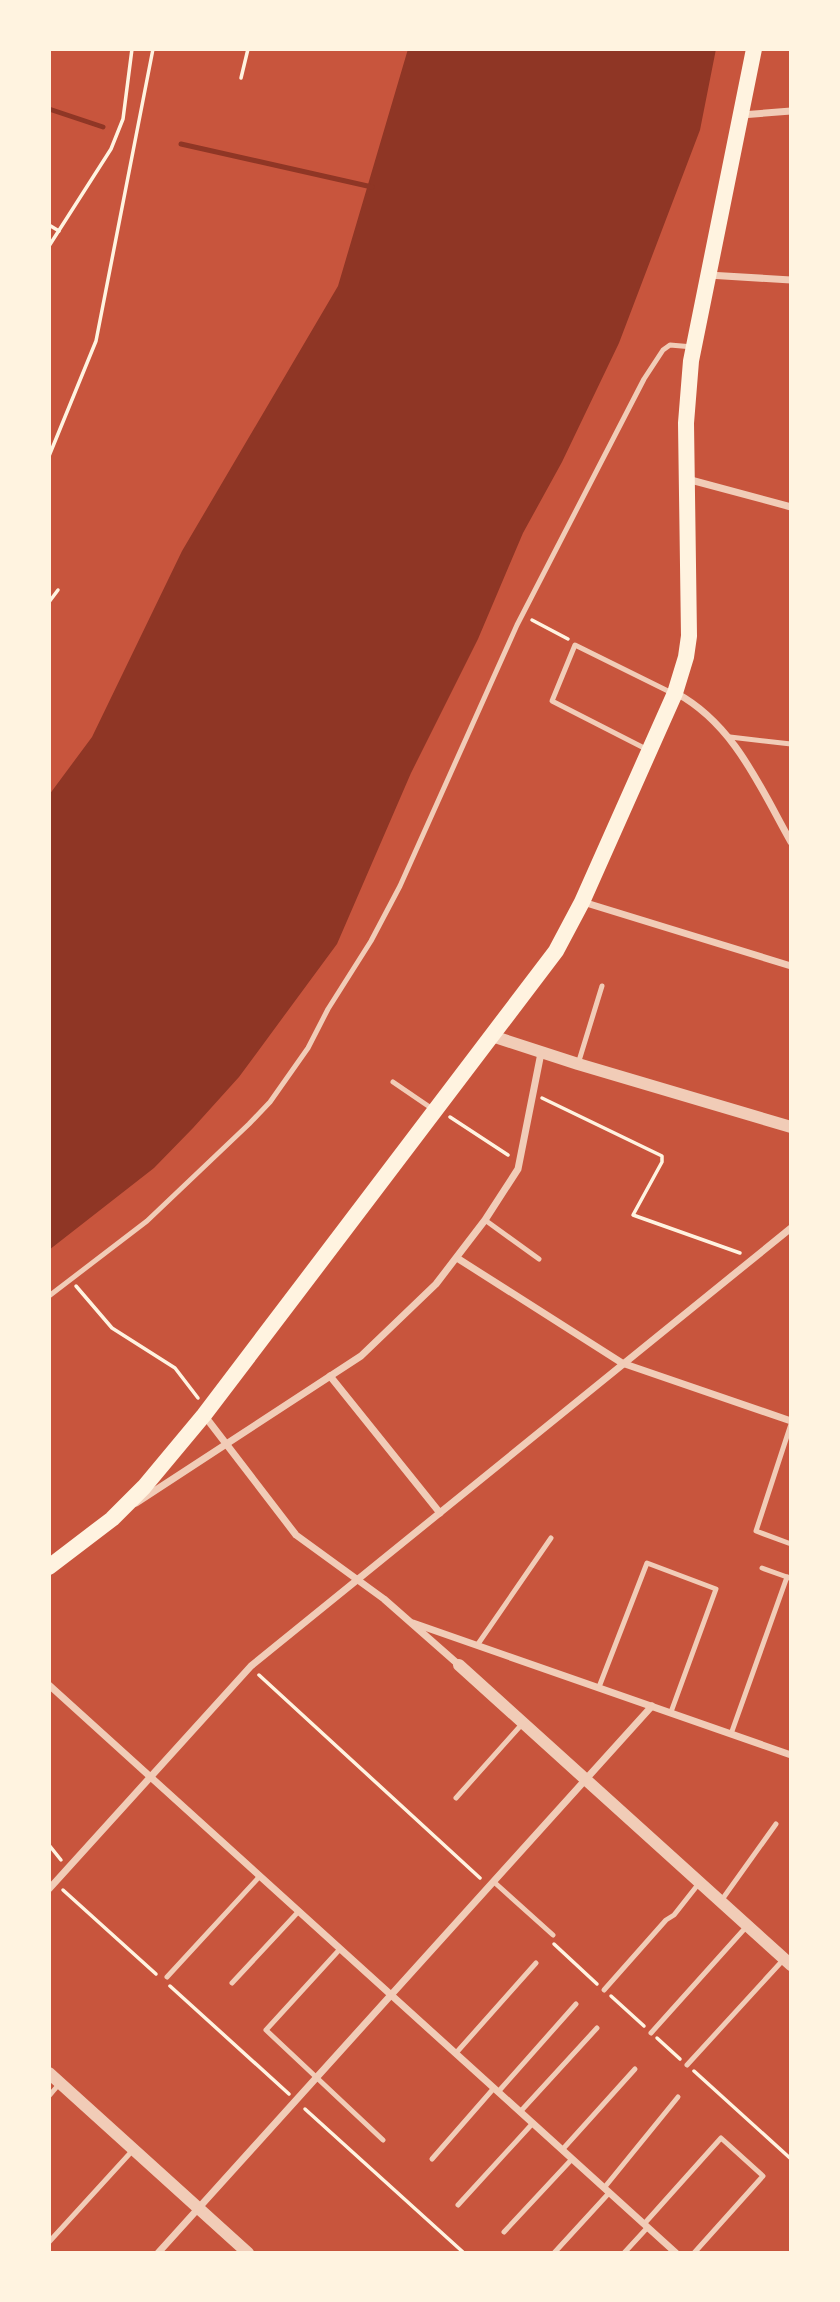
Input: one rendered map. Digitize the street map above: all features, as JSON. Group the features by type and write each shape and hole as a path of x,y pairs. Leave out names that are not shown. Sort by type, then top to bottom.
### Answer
{"main road":[{"path":"49,1567 112,1518 162,1467 206,1413 556,951 582,902 675,694 686,657 689,636 686,423 693,347 754,49"}],"street":[{"path":"741,115 791,111"},
{"path":"707,275 791,280"},
{"path":"686,479 791,508"},
{"path":"675,694 697,706 730,737 791,842"},
{"path":"582,902 791,966"},
{"path":"492,1036 791,1127"},
{"path":"112,1518 361,1356 436,1284 509,1186 521,1163 541,1053"},
{"path":"49,1889 250,1666 791,1228"},
{"path":"457,1258 622,1363 791,1423"},
{"path":"330,1376 440,1513"},
{"path":"206,1413 296,1535 358,1579 413,1623 787,1962"},
{"path":"413,1623 791,1755"},
{"path":"49,1685 676,2253"},
{"path":"158,2253 652,1706"},
{"path":"49,2073 198,2208 240,2250"}],"lane":[{"path":"49,1296 147,1221 249,1124 276,1094 309,1048 328,1009 371,941 400,886 522,614 643,379 663,350 670,345 693,347"},
{"path":"648,750 552,701 575,645 675,694"},
{"path":"730,737 791,744"},
{"path":"578,1064 602,986"},
{"path":"393,1082 436,1109"},
{"path":"485,1220 538,1259"},
{"path":"791,1423 756,1531 791,1544"},
{"path":"478,1644 551,1538"},
{"path":"599,1687 647,1563 716,1589 671,1713"},
{"path":"731,1734 789,1578 762,1568"},
{"path":"456,1798 523,1723"},
{"path":"721,1902 776,1824"},
{"path":"167,1977 260,1876"},
{"path":"494,1882 553,1935"},
{"path":"604,1990 700,1882"},
{"path":"232,1983 299,1911"},
{"path":"651,2033 748,1926"},
{"path":"340,1948 266,2031 383,2140"},
{"path":"687,2065 787,1962"},
{"path":"456,2053 536,1964"},
{"path":"432,2160 576,2004"},
{"path":"520,2112 597,2028"},
{"path":"562,2150 635,2068"},
{"path":"49,2096 60,2083"},
{"path":"554,2253 678,2097"},
{"path":"458,2205 533,2123"},
{"path":"624,2253 721,2138 763,2176 694,2253"},
{"path":"49,2242 132,2150"},
{"path":"504,2232 572,2159"}],"path":[{"path":"49,246 111,149 123,119 132,49"},
{"path":"49,456 96,341 153,49"},
{"path":"241,78 248,49"},
{"path":"49,225 60,231"},
{"path":"49,602 58,590"},
{"path":"522,614 575,645"},
{"path":"534,1094 662,1156 662,1162 633,1215 745,1255 749,1261"},
{"path":"436,1109 521,1163"},
{"path":"70,1279 112,1328 175,1368 206,1413"},
{"path":"49,1845 68,1868"},
{"path":"61,1888 464,2253"}],"shaded area":[{"path":"408,49 716,49 700,130 619,343 562,462 523,533 478,639 411,773 337,944 239,1077 193,1128 154,1168 49,1250 49,795 92,737 182,551 338,286"}],"waterway":[{"path":"49,109 103,127"},
{"path":"181,144 372,187"}]}
